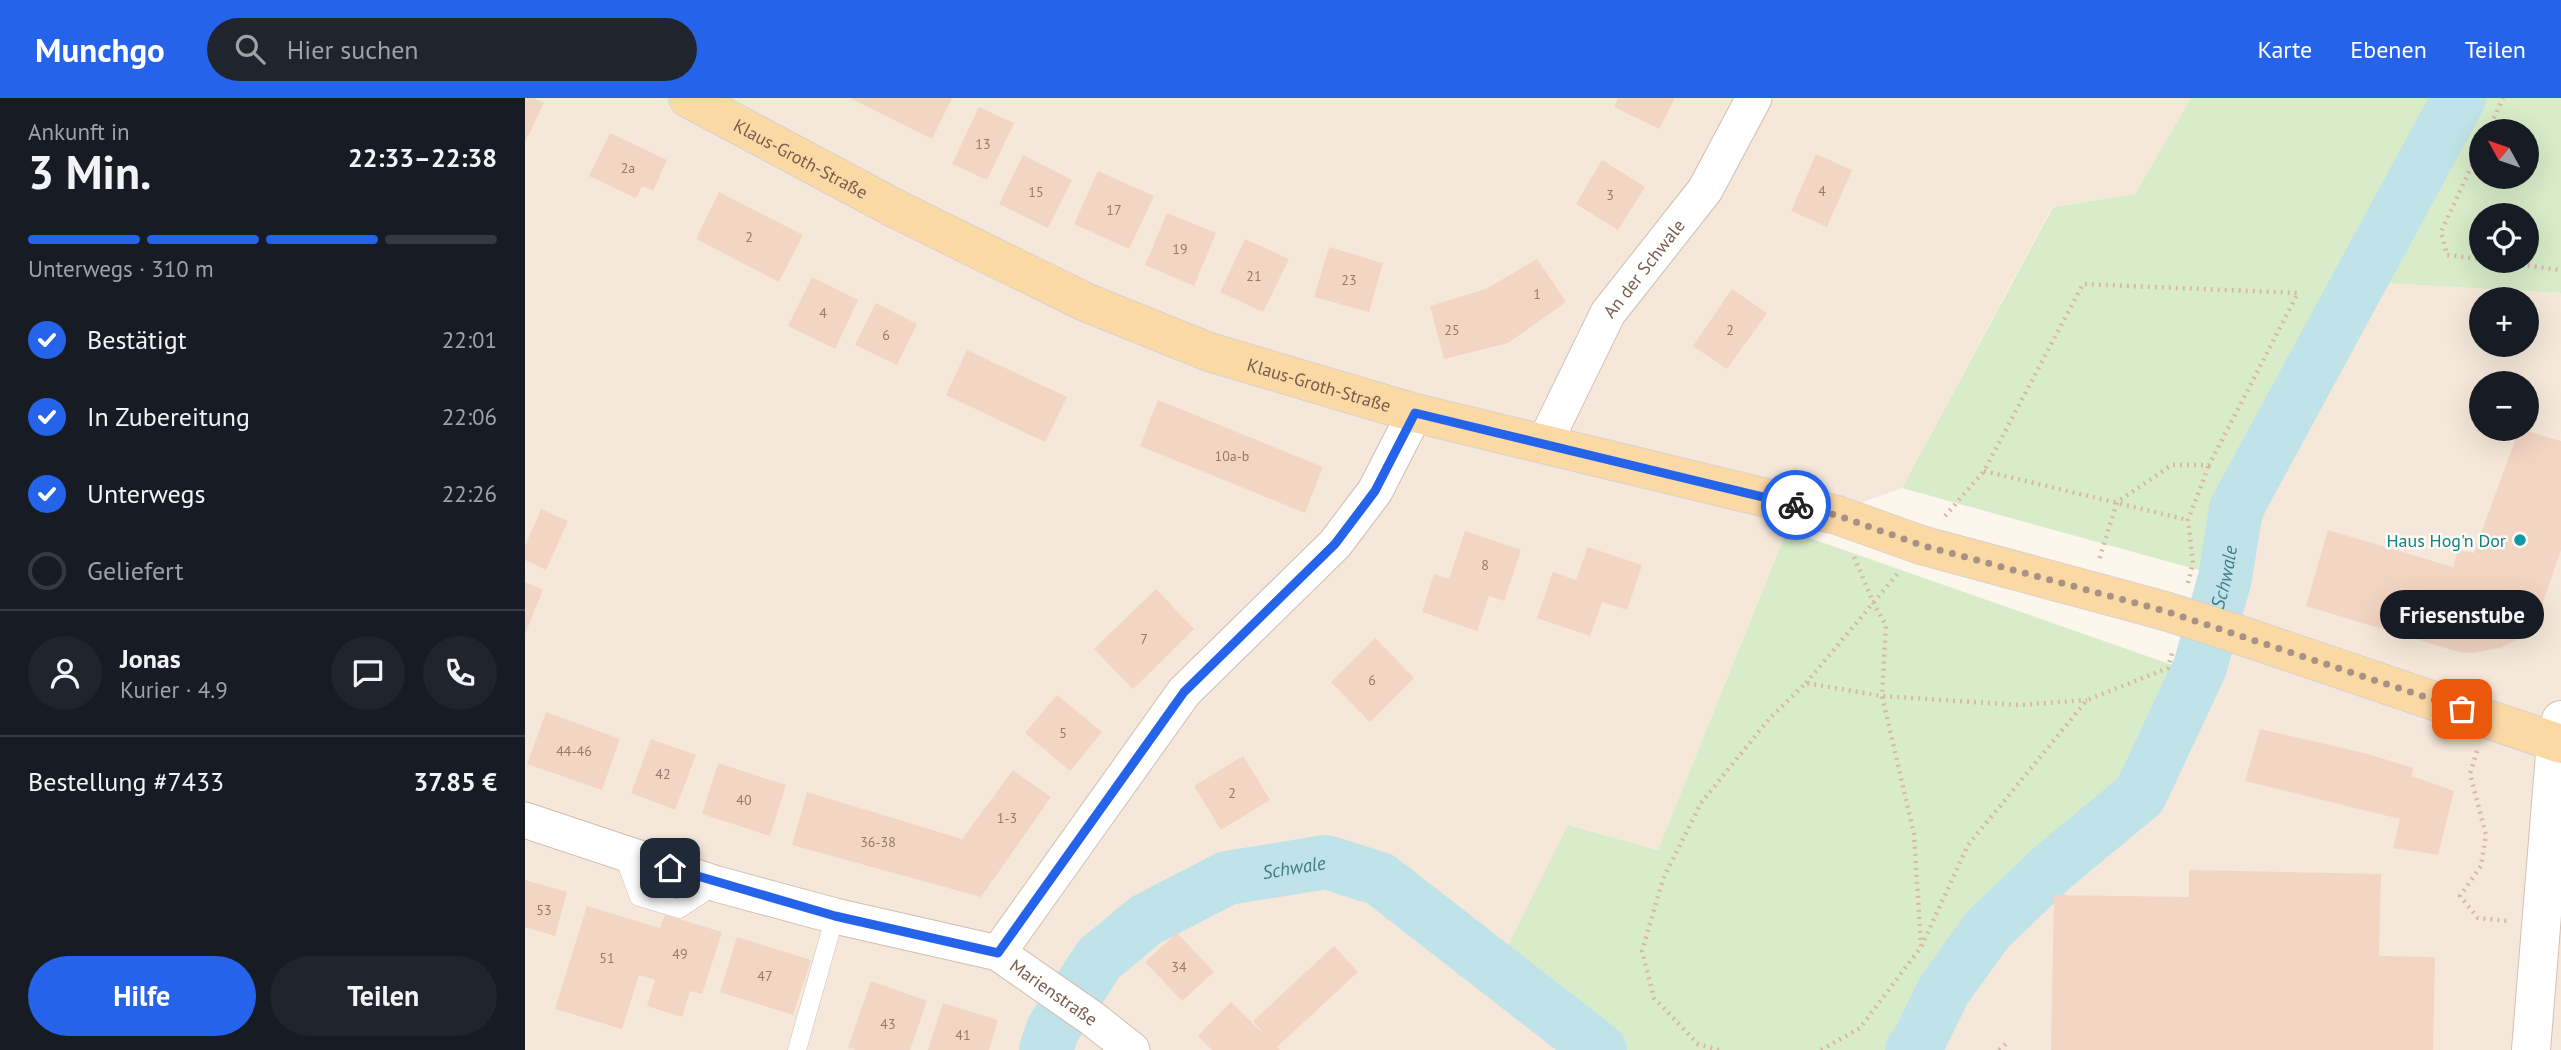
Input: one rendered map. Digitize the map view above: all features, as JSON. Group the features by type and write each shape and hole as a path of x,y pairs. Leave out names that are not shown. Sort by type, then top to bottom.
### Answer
{"main road":[{"name":"Klaus-Groth-Straße","path":"688,98 896,209 1085,302 1209,352 1415,413 1836,515 1921,545 2175,614 2487,717 2559,735"}],"street":[{"name":"An der Schwale","path":"1544,444 1608,313 1705,190 1754,98"},
{"path":"998,953 1184,692 1335,544 1375,491 1415,413"},
{"path":"2531,1050 2540,925 2559,735"},
{"name":"Marienstraße","path":"525,820 717,884 835,916 998,953 1093,1019 1132,1050"}],"lane":[{"path":"797,1050 835,916"}],"path":[{"path":"2493,119 2503,98"},
{"path":"2469,172 2441,232 2447,254 2469,257"},
{"path":"2539,267 2561,270"},
{"path":"1719,1050 1698,1044 1654,998 1642,951 1663,878 1702,803 1769,719 1806,683 1984,471 2083,284 2298,293 2209,465 2188,520 2193,563 2175,614 2168,668 2087,700 2019,705 1882,696 1806,683"},
{"path":"2090,590 2117,502 2172,465 2209,465"},
{"path":"1984,471 2188,520"},
{"path":"1836,515 1874,604 1886,625 1882,696 1914,834 1921,947"},
{"path":"1821,1050 1860,1028 1921,947 1968,845 2087,700"},
{"path":"2487,717 2470,774 2486,835 2481,866 2460,896 2478,918 2540,925"},
{"path":"1999,1050 2008,1042"}],"shaded area":[{"path":"525,98 2191,98 2135,194 2052,207 1902,488 1787,530 1658,850 1569,825 1496,970 1494,985 1580,1050 525,1050"},
{"path":"2384,283 2469,288 2469,357 2539,357 2539,292 2561,293 2561,1050 1931,1050 1991,938 2052,880 2142,817 2215,680 2242,582 2277,477"}],"green space":[{"path":"2191,98 2561,98 2561,293 2539,292 2539,287 2469,288 2384,283 2277,477 2242,582 1902,488 2053,207 2135,194"},
{"path":"1787,530 2215,680 2141,817 2052,880 1991,938 1931,1050 1600,1050 1496,970 1568,825 1658,850"}],"building":[{"path":"525,98 534,98 544,103 525,142"},
{"path":"850,98 952,98 932,139"},
{"path":"1618,98 1675,98 1659,129 1614,107"},
{"path":"979,107 1014,123 987,180 952,164"},
{"path":"610,133 667,160 653,191 642,186 636,198 589,176"},
{"path":"1816,154 1852,170 1827,227 1791,211"},
{"path":"1023,155 1072,180 1048,228 999,204"},
{"path":"1602,160 1645,187 1618,230 1576,204"},
{"path":"1098,171 1154,196 1129,249 1074,224"},
{"path":"719,192 803,235 779,282 696,239"},
{"path":"1167,213 1216,233 1194,286 1145,265"},
{"path":"1245,239 1289,259 1263,312 1220,292"},
{"path":"1329,247 1383,263 1369,312 1314,297"},
{"path":"1537,259 1566,302 1508,343 1444,359 1430,306 1488,288"},
{"path":"812,277 858,300 835,349 788,326"},
{"path":"1732,289 1767,313 1727,369 1693,346"},
{"path":"876,303 917,324 897,365 855,345"},
{"path":"967,350 1067,397 1045,442 946,395"},
{"path":"1158,400 1323,467 1305,513 1140,446"},
{"name":"Haus Hog'n Dor","path":"2539,435 2561,441 2561,550 2541,608 2528,630 2515,641 2500,648 2473,653 2459,652 2306,606 2328,530 2453,567 2458,550 2474,553 2515,441 2539,441"},
{"path":"541,509 568,521 546,570 525,560 525,546"},
{"path":"1465,531 1521,550 1504,601 1489,596 1477,631 1422,612 1434,574 1449,579"},
{"path":"1588,547 1642,565 1627,610 1602,602 1590,636 1537,618 1553,572 1576,580"},
{"path":"525,582 543,590 525,634"},
{"path":"1156,589 1194,629 1133,689 1094,649"},
{"path":"1375,638 1414,678 1370,722 1331,682"},
{"path":"1057,695 1102,732 1070,771 1025,733"},
{"path":"546,712 620,739 602,790 527,764"},
{"path":"2260,729 2368,754 2413,768 2412,776 2454,791 2438,855 2393,848 2400,819 2245,781"},
{"path":"651,739 696,755 675,810 631,793"},
{"path":"1243,756 1270,800 1221,830 1194,786"},
{"path":"718,763 786,785 770,836 702,814"},
{"path":"1013,770 1051,797 981,897 792,845 807,792 962,839"},
{"path":"2189,870 2381,874 2379,956 2435,957 2433,1050 2051,1050 2054,895 2189,897"},
{"path":"525,880 567,892 555,936 525,927"},
{"path":"587,906 660,928 665,915 722,932 702,994 690,991 682,1017 647,1006 655,980 639,975 622,1029 555,1009"},
{"path":"1177,933 1214,972 1182,1001 1145,962"},
{"path":"737,937 811,960 793,1015 720,992"},
{"path":"1334,946 1358,972 1277,1047 1280,1050 1212,1050 1198,1036 1231,1002 1266,1036 1253,1021"},
{"path":"871,981 927,1001 910,1050 856,1050 848,1047"},
{"path":"943,1003 998,1020 989,1050 928,1050"}],"waterway":[{"name":"Schwale","path":"1912,1050 1916,1047 1944,990 1988,929 2053,867 2140,795 2200,667 2225,578 2236,509 2459,98"},
{"name":"Schwale","path":"1046,1050 1053,1029 1099,959 1146,920 1227,878 1326,862 1380,879 1600,1050"}],"way so far":[{"path":"1796,505 1836,515 1921,545 2165,611 2462,709"}],"place":[{"name":"Haus Hog'n Dor","path":"2520,540"},
{"name":"Friesenstube","path":"2462,709"}],"route":[{"path":"670,868 717,884 835,916 998,953 1184,692 1335,544 1375,491 1415,413 1796,505"}]}
